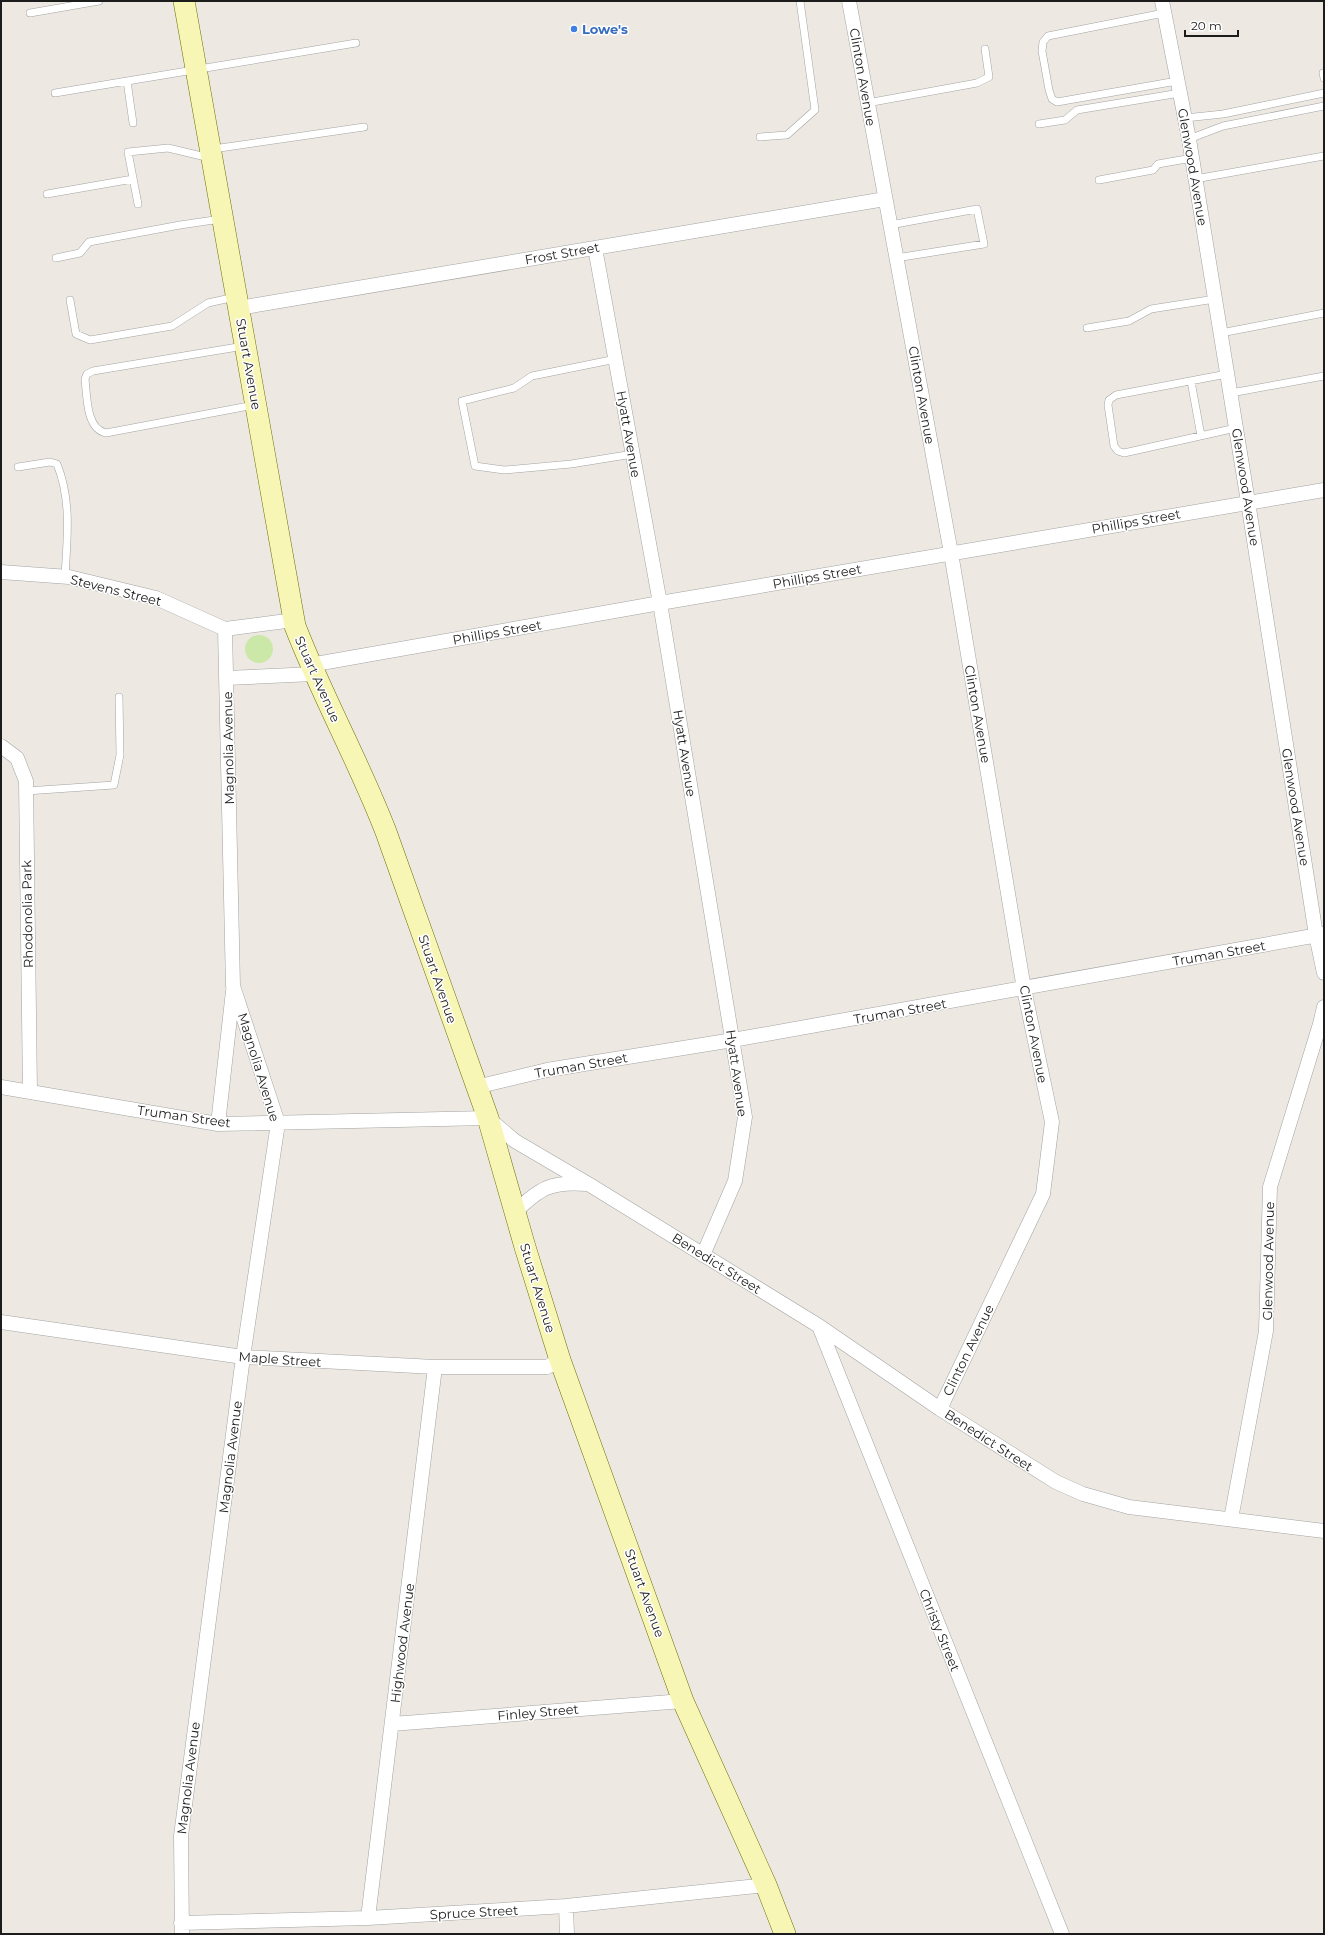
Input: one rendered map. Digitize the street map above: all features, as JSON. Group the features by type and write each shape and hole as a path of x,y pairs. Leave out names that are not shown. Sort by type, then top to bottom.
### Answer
{"street":[{"name":"Stuart Avenue","path":"184,1 294,620 312,670 368,785 378,811 488,1118 560,1360 684,1700 766,1885 785,1934"},
{"name":"Clinton Avenue","path":"849,1 951,553 1024,989 1052,1122 1043,1194 940,1409"},
{"name":"Glenwood Avenue","path":"1163,7 1189,138 1320,935 1324,973"},
{"name":"Frost Street","path":"238,302 595,248 885,199"},
{"name":"Hyatt Avenue","path":"595,248 660,603 745,1117 735,1181 703,1255"},
{"name":"Phillips Street","path":"312,670 660,603 1324,490"},
{"name":"Stevens Street","path":"1,572 65,577 156,598 225,628"},
{"path":"294,620 225,628 226,678 312,670"},
{"name":"Magnolia Avenue","path":"218,1124 233,986 226,678"},
{"name":"Rhodonolia Park","path":"1,746 17,758 26,781 30,1092"},
{"name":"Truman Street","path":"476,1087 547,1070 733,1040 1320,935"},
{"name":"Magnolia Avenue","path":"181,1929 180,1836 243,1357 278,1123 233,986"},
{"name":"Glenwood Avenue","path":"1231,1519 1266,1331 1270,1187 1324,1007"},
{"name":"Truman Street","path":"1,1087 218,1124 488,1118"},
{"name":"Benedict Street","path":"488,1118 515,1141 590,1185 819,1326 940,1409 1032,1468 1083,1494 1129,1507 1324,1531"},
{"name":"Benedict Street","path":"515,1212 540,1190 570,1183 590,1185"},
{"name":"Maple Street","path":"1,1322 243,1357 435,1368 547,1367 560,1360"},
{"name":"Christy Street","path":"819,1326 1062,1934"},
{"name":"Highwood Avenue","path":"368,1918 435,1368"},
{"name":"Finley Street","path":"392,1724 684,1700"},
{"name":"Spruce Street","path":"181,1929 566,1906 766,1885"},
{"path":"566,1906 567,1934"}],"lane":[{"path":"30,13 99,1"},
{"path":"760,137 787,135 816,110 800,1"},
{"path":"1163,7 1048,36 1042,42 1042,51 1049,90 1052,100 1057,102 1179,87"},
{"path":"56,93 356,43"},
{"path":"868,103 977,83 989,77 985,49"},
{"path":"127,81 133,123"},
{"path":"1039,124 1065,120 1077,110 1179,87"},
{"path":"1185,118 1229,113 1324,93"},
{"path":"1189,138 1222,126 1324,106"},
{"path":"138,204 128,152 168,148 211,154 364,127"},
{"path":"1195,179 1324,156"},
{"path":"1099,180 1153,170 1158,164 1192,158"},
{"path":"47,194 133,179"},
{"path":"890,225 977,209 984,244 896,258"},
{"path":"56,258 80,253 90,242 180,225 223,219"},
{"path":"1087,328 1129,321 1152,309 1215,299"},
{"path":"70,300 76,334 90,340 172,326 208,303 238,302"},
{"path":"1221,333 1324,313"},
{"path":"246,346 94,371 87,374 85,379 90,413 94,426 99,432 106,433 256,404"},
{"path":"616,359 532,376 514,388 462,401 475,466 504,470 571,464 633,454"},
{"path":"1227,374 1116,396 1109,400 1108,405 1114,446 1118,451 1124,453 1236,428"},
{"path":"1231,393 1324,376"},
{"path":"1191,381 1201,436"},
{"path":"18,467 50,462 57,464 66,499 68,523 65,577"},
{"path":"26,791 114,785 120,755 119,697"}],"green space":[{"path":"259,635 269,639 273,649 269,659 259,663 249,659 245,649 249,639"}],"place":[{"name":"Lowe's","path":"574,29"}]}
